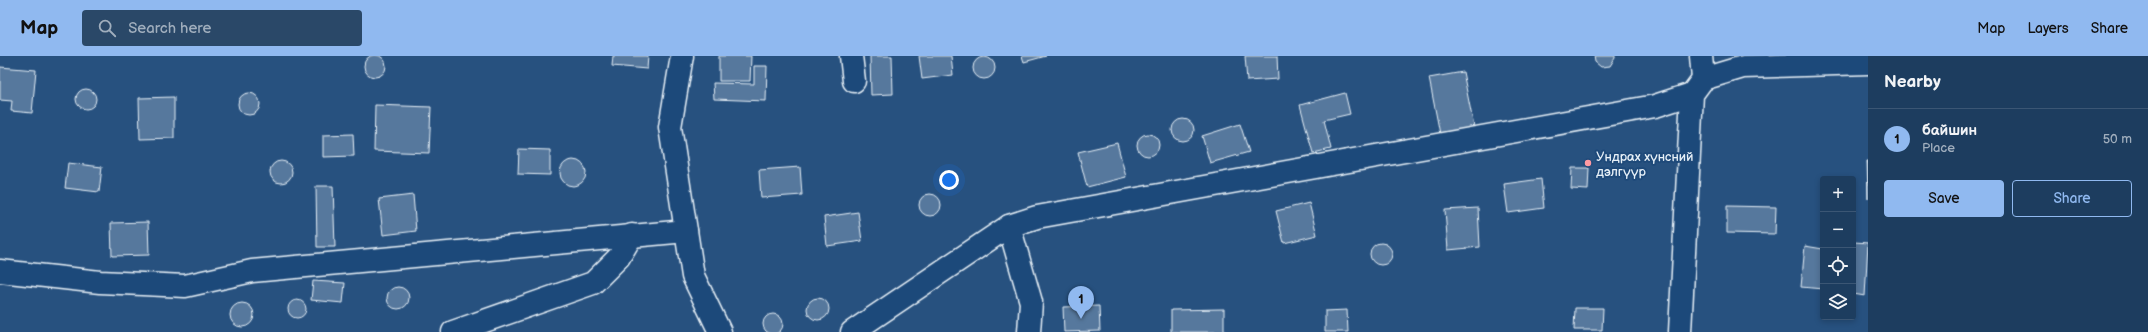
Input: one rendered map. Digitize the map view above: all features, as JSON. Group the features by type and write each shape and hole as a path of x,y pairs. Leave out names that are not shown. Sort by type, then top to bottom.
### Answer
{"street":[{"path":"682,56 670,127 693,276 720,332"},
{"path":"851,56 854,81"},
{"path":"1680,332 1701,56"},
{"path":"852,332 1009,226 1037,217 1655,106 1743,67 1868,64"},
{"path":"1009,226 1031,302 1030,332"},
{"path":"0,271 100,282 185,286 252,271 686,231"},
{"path":"453,332 593,284 619,257 632,235"}],"building":[{"path":"375,55 383,58 386,66 383,74 375,77 367,74 364,66 367,58"},
{"path":"613,56 648,56 647,69 612,66"},
{"path":"719,56 751,56 750,81 719,81"},
{"path":"870,56 892,56 893,94 871,95"},
{"path":"919,56 951,56 953,75 922,79"},
{"path":"1022,56 1046,56 1024,62"},
{"path":"1245,56 1277,56 1278,79 1247,81"},
{"path":"1594,56 1615,56 1615,58 1610,66 1601,67 1595,62"},
{"path":"984,57 992,60 995,68 992,76 984,79 976,76 973,68 976,60"},
{"path":"754,66 767,66 766,101 714,99 713,83 754,84"},
{"path":"0,67 36,70 32,113 11,111 12,101 0,100"},
{"path":"1463,72 1474,127 1440,134 1429,78"},
{"path":"86,89 93,92 96,99 93,106 86,109 79,106 76,99 79,92"},
{"path":"249,93 257,96 260,104 257,112 249,115 241,112 238,104 241,96"},
{"path":"1345,93 1350,114 1324,120 1331,149 1313,153 1300,105"},
{"path":"174,97 174,138 140,139 139,98"},
{"path":"375,105 431,107 429,153 374,151"},
{"path":"1183,119 1191,122 1194,130 1191,138 1183,141 1175,138 1172,130 1175,122"},
{"path":"1240,124 1249,152 1210,163 1202,136"},
{"path":"353,134 354,156 323,157 323,135"},
{"path":"1148,134 1156,137 1159,145 1156,153 1148,156 1140,153 1137,145 1140,137"},
{"path":"1117,143 1126,177 1087,187 1078,152"},
{"path":"519,149 550,150 550,175 518,174"},
{"path":"573,160 582,164 586,173 582,182 573,186 564,182 560,173 564,164"},
{"path":"281,161 289,164 292,172 289,180 281,183 273,180 270,172 273,164"},
{"path":"1867,161 1868,161 1868,199"},
{"path":"68,163 102,167 99,192 65,188"},
{"path":"800,167 802,195 761,198 759,170"},
{"path":"1572,168 1589,168 1588,190 1571,189"},
{"path":"1541,179 1544,208 1508,213 1504,184"},
{"path":"316,186 333,186 335,247 317,247"},
{"path":"930,194 938,197 941,205 938,213 930,216 922,213 919,205 922,197"},
{"path":"413,195 416,231 383,235 379,199"},
{"path":"1309,203 1317,235 1284,243 1276,211"},
{"path":"1727,206 1776,207 1775,234 1727,233"},
{"path":"1478,208 1480,247 1448,250 1445,210"},
{"path":"858,212 862,241 827,246 824,217"},
{"path":"148,222 149,255 112,256 111,223"},
{"path":"1856,242 1868,243 1865,296 1856,294"},
{"path":"1381,243 1389,246 1392,254 1389,262 1381,265 1373,262 1370,254 1373,246"},
{"path":"1805,246 1820,248 1820,289 1801,287"},
{"path":"313,281 345,283 343,303 311,300"},
{"path":"398,287 406,290 409,298 406,306 398,309 390,306 387,298 390,290"},
{"path":"818,298 826,301 829,309 826,317 818,320 810,317 807,309 810,301"},
{"path":"297,300 303,303 306,309 303,315 297,318 291,315 288,309 291,303"},
{"path":"242,303 251,306 254,315 251,324 242,327 233,324 230,315 233,306"},
{"path":"1099,306 1100,331 1064,332 1063,307"},
{"path":"1575,308 1603,308 1602,330 1574,330"},
{"path":"1224,309 1224,332 1171,332 1171,310"},
{"path":"1347,310 1348,332 1325,332 1325,311"},
{"path":"769,315 777,315 782,320 782,328 777,333 769,333 764,328 764,320"}],"place":[{"name":"Ундрах хүнсний дэлгүүр","path":"1588,163"},
{"name":"байшин","path":"1081,319"}]}
